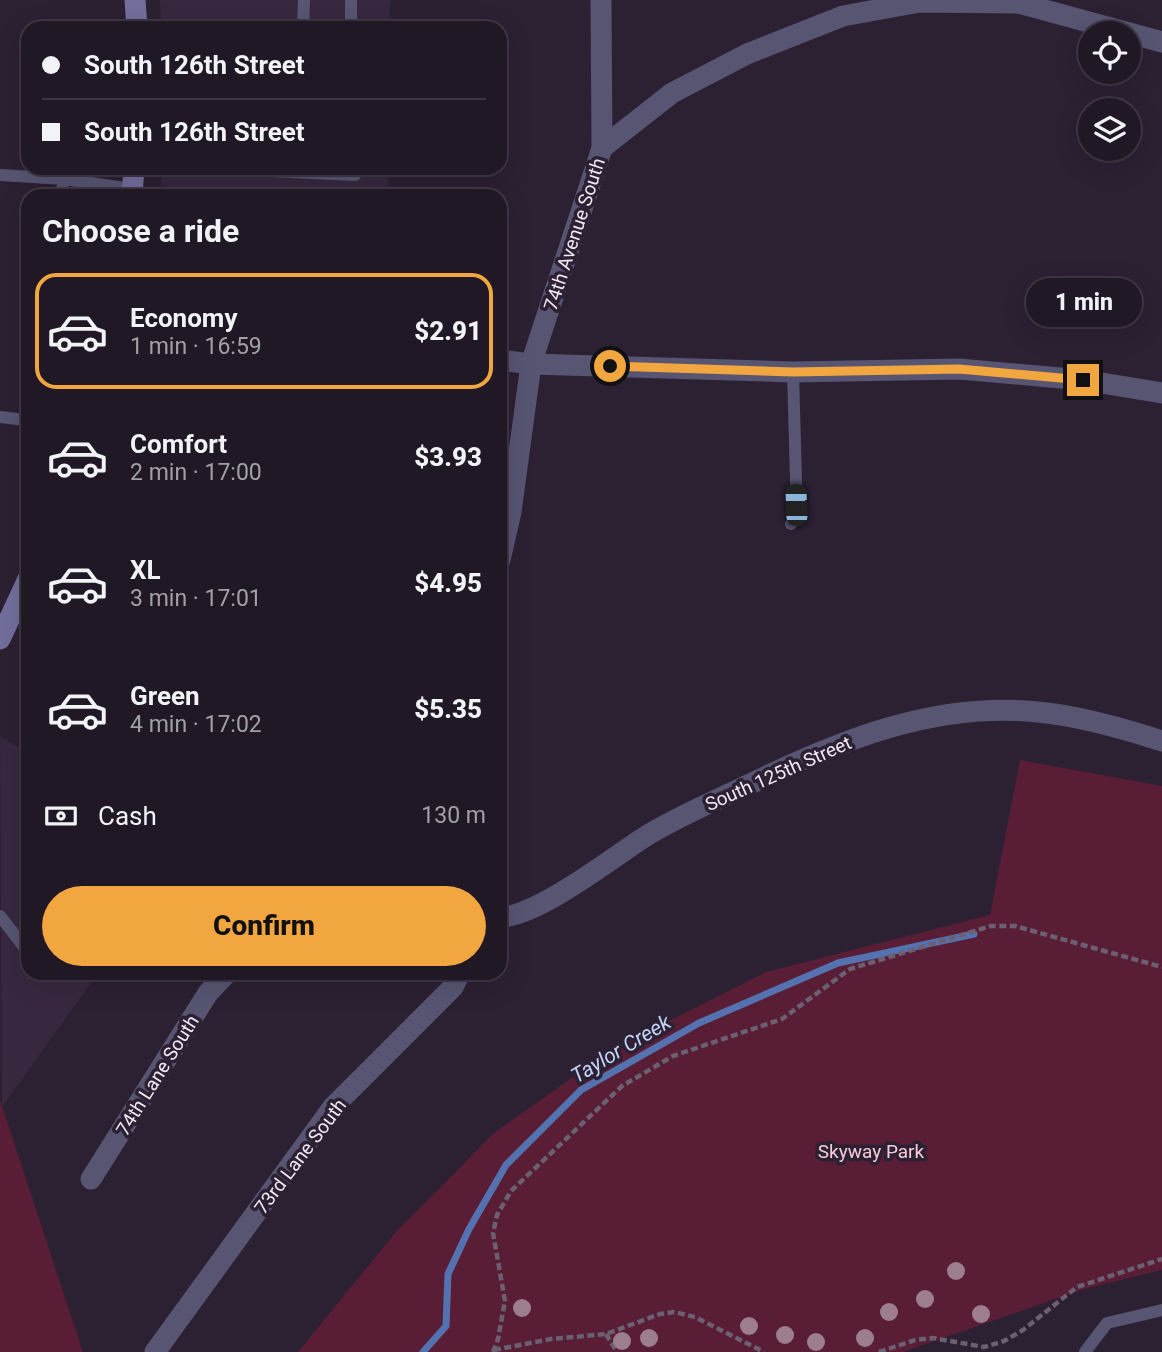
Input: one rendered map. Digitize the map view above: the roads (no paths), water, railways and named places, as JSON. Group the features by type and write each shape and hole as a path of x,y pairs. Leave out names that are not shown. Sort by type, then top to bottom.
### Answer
{"main road":[{"path":"135,0 136,21"},
{"path":"0,639 6,610 21,589"}],"street":[{"path":"601,0 602,148"},
{"name":"74th Avenue South","path":"507,529 531,364 602,148 672,93 747,54 842,16 920,2 1019,1 1162,42"},
{"path":"507,361 531,364 793,372 985,370 1083,380 1162,393"},
{"name":"South 125th Street","path":"507,916 531,909 656,829 821,749 889,726 967,713 1037,712 1115,726 1162,741"},
{"name":"74th Lane South","path":"91,1179 208,993 220,980"},
{"name":"73rd Lane South","path":"155,1352 334,1107 453,987 456,980"}],"lane":[{"path":"303,21 304,0"},
{"path":"351,0 351,21"},
{"path":"0,175 133,184"},
{"path":"62,189 64,179"},
{"path":"791,524 797,515 793,372"},
{"path":"0,417 21,420"},
{"path":"0,916 21,942"},
{"path":"1085,1352 1107,1323 1162,1310"}],"waterway":[{"name":"Taylor Creek","path":"423,1352 446,1326 448,1274 469,1229 506,1165 581,1090 699,1023 838,963 974,934"}],"park label":[{"name":"Skyway Park","path":"871,1151"}]}
